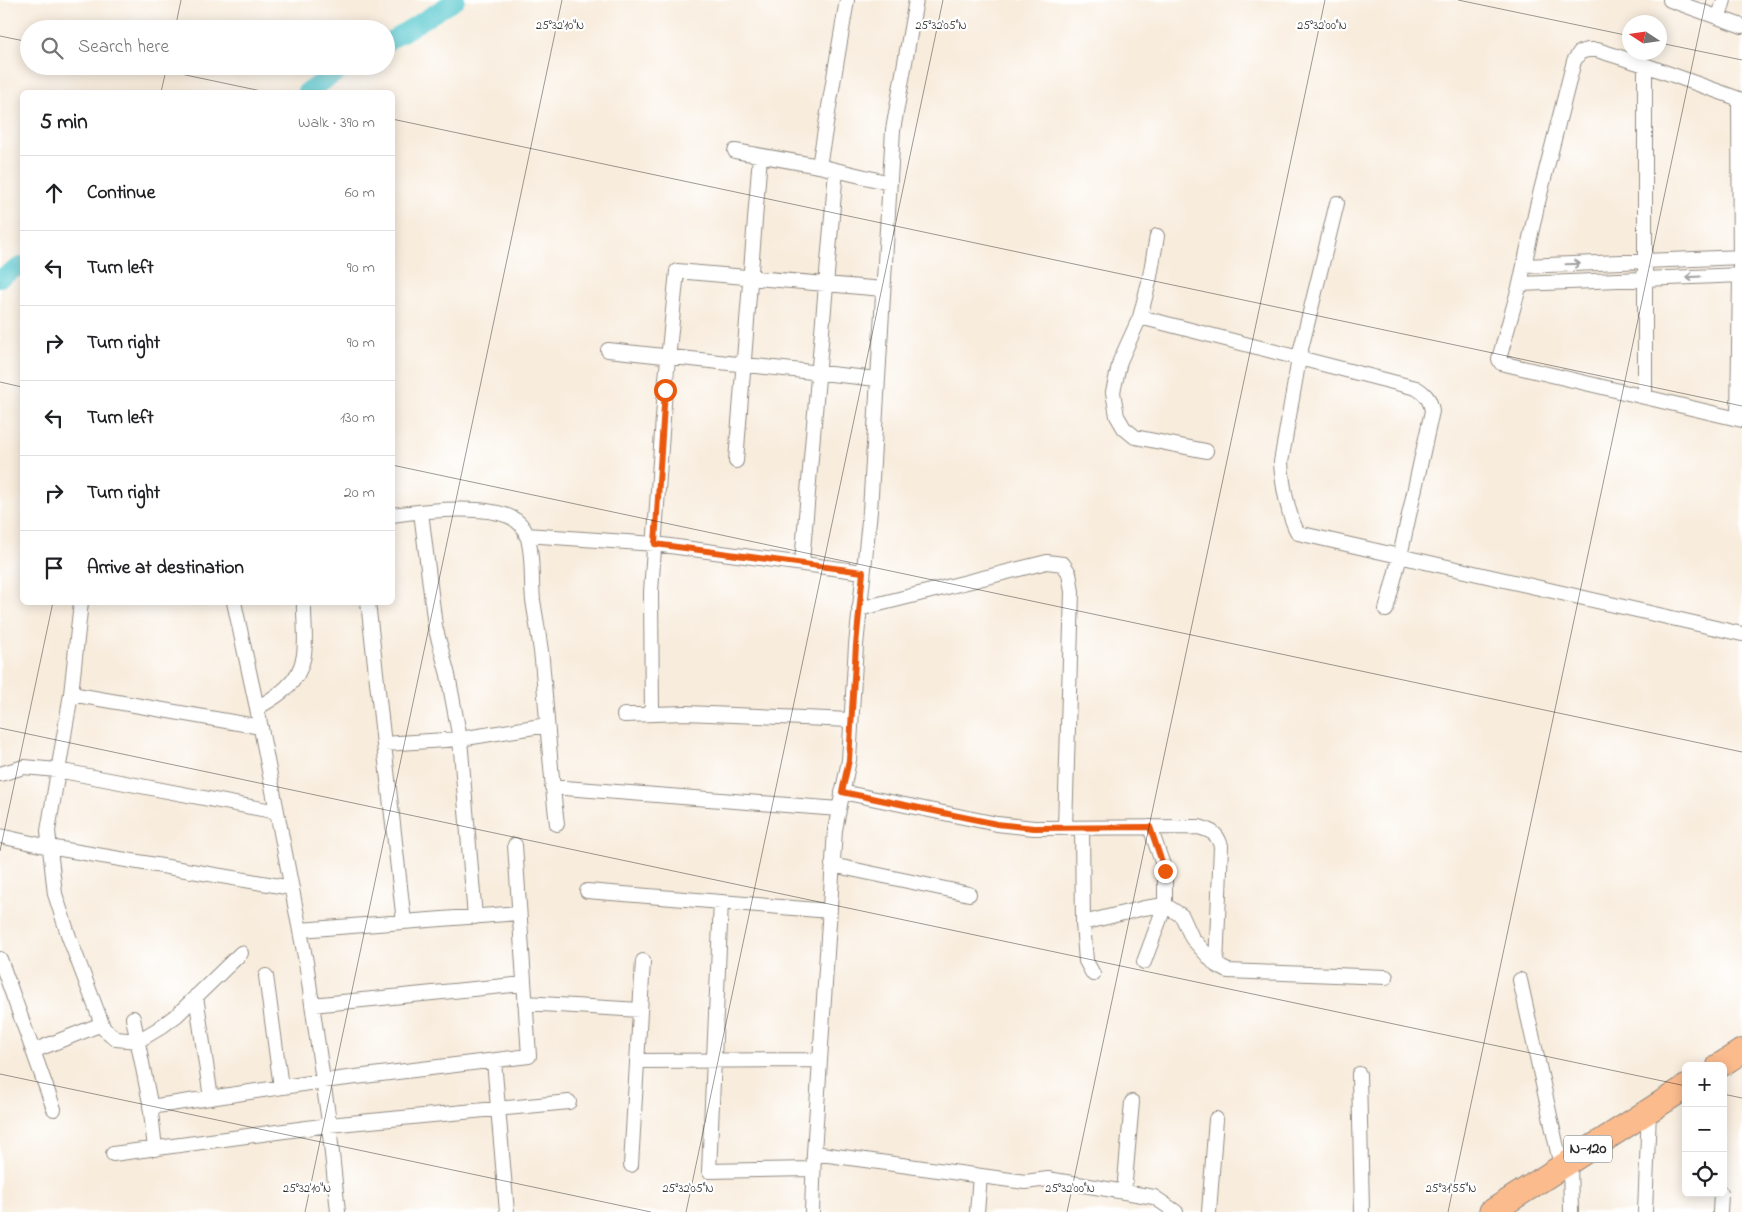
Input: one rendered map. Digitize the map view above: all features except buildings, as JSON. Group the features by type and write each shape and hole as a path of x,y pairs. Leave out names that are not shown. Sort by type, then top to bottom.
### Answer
{"highway":[{"name":"N-120","path":"1496,1211 1566,1163 1682,1090"}],"street":[{"path":"819,166 847,0"},
{"path":"812,1212 832,865 835,830 849,760 863,572 870,512 893,130 916,0"},
{"path":"1670,0 1742,26"},
{"path":"1719,17 1724,0"},
{"path":"1597,50 1740,99 1740,420 1501,363 1499,358 1520,284 1537,206 1574,61 1580,52 1597,50"},
{"path":"1645,65 1645,397"},
{"path":"735,151 819,166 890,182"},
{"path":"736,461 760,156"},
{"path":"802,562 836,170"},
{"path":"1337,203 1299,357 1281,462 1282,476 1292,522 1298,533 1742,634"},
{"path":"1156,236 1149,282 1140,317 1120,361 1113,392 1117,416 1124,428 1135,437 1206,451"},
{"path":"1524,266 1741,257"},
{"path":"652,714 651,592 668,356 677,271 883,289"},
{"path":"1520,284 1741,275"},
{"path":"1140,317 1416,388 1426,394 1432,411 1386,610"},
{"path":"608,350 878,379"},
{"path":"395,515 484,510 511,516 520,523 529,542 533,600 542,658 552,787 557,824"},
{"path":"421,512 435,626 448,675 460,739 475,917"},
{"path":"526,535 655,544 802,562 863,572"},
{"path":"860,609 1047,562 1063,564 1069,573 1072,592 1064,828"},
{"path":"81,605 71,694 48,832 55,894 69,938 103,1028 116,1039 138,1041 177,1015 241,953"},
{"path":"235,605 257,708 300,930 329,1125 338,1212"},
{"path":"257,708 287,687 304,664 306,645 304,605"},
{"path":"368,605 404,922"},
{"path":"71,694 261,728"},
{"path":"624,715 685,713 851,720"},
{"path":"384,744 460,739 547,725"},
{"path":"0,774 24,768 57,770 277,812"},
{"path":"552,787 839,808"},
{"path":"842,792 997,824 1034,828 1199,827 1211,831 1218,835 1221,846 1216,965"},
{"path":"1144,962 1164,905 1165,871 1150,827"},
{"path":"1082,828 1083,923 1086,961 1093,974"},
{"path":"0,836 49,847 292,888"},
{"path":"150,1107 323,1081 529,1056 514,846"},
{"path":"832,865 969,894"},
{"path":"587,891 830,911"},
{"path":"721,902 709,1171 813,1169"},
{"path":"1083,923 1164,905 1182,916 1192,938 1216,965 1228,971 1386,977"},
{"path":"300,930 519,913"},
{"path":"0,959 54,1109"},
{"path":"631,1164 644,961"},
{"path":"266,976 281,1087"},
{"path":"1520,980 1566,1163 1571,1212"},
{"path":"312,1005 523,984"},
{"path":"196,996 211,1098"},
{"path":"525,1003 640,1010"},
{"path":"133,1018 150,1107 155,1149"},
{"path":"33,1050 102,1024"},
{"path":"637,1061 820,1060"},
{"path":"494,1061 507,1212"},
{"path":"1359,1074 1362,1212"},
{"path":"113,1154 329,1125 569,1102"},
{"path":"1124,1192 1132,1102"},
{"path":"1645,1212 1648,1111"},
{"path":"1209,1212 1216,1119"},
{"path":"814,1153 1025,1182 1048,1180 1124,1192 1154,1197 1176,1212"},
{"path":"977,1212 980,1176"},
{"path":"1720,1212 1721,1197"}],"waterway":[{"path":"395,37 456,0"},
{"path":"309,90 333,75"},
{"path":"0,278 20,266"}],"route":[{"path":"665,390 655,544 802,562 863,572 856,645 849,760 842,792 997,824 1034,828 1150,827 1165,871"}]}
